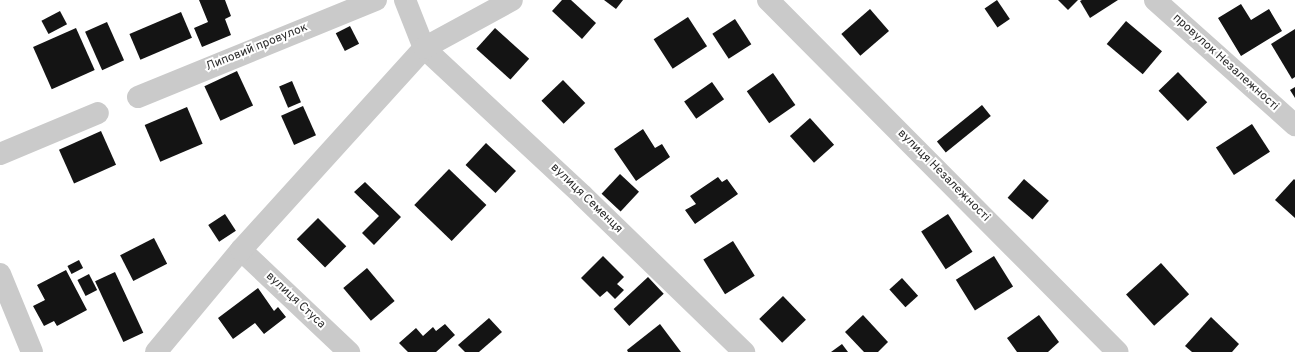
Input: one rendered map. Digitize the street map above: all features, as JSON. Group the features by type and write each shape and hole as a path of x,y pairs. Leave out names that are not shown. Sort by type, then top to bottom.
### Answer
{"street":[{"name":"Липовий провулок","path":"138,97 376,0"},
{"path":"405,0 424,48"},
{"path":"156,352 241,250 424,48 512,0"},
{"name":"вулиця Незалежності","path":"768,0 1117,352"},
{"name":"провулок Незалежності","path":"1155,0 1295,126"},
{"name":"вулиця Семенця","path":"424,48 582,195 744,352"},
{"path":"0,154 98,113"},
{"name":"вулиця Стуса","path":"241,250 349,352"},
{"path":"0,274 32,352"}],"building":[{"path":"199,0 225,0 231,16 225,19 231,35 202,47 194,28 208,22"},
{"path":"562,0 571,0 596,23 582,39 552,11"},
{"path":"604,0 623,0 616,9"},
{"path":"997,0 1010,19 997,27 985,8"},
{"path":"1058,0 1078,0 1068,10"},
{"path":"1118,0 1090,18 1080,1"},
{"path":"1241,4 1251,20 1269,9 1282,31 1241,56 1218,18"},
{"path":"870,9 889,31 860,56 841,34"},
{"path":"60,11 67,24 49,34 41,21"},
{"path":"181,12 192,38 140,60 129,34"},
{"path":"688,17 707,46 673,69 654,39"},
{"path":"735,19 751,44 729,59 712,34"},
{"path":"1126,21 1162,51 1143,74 1107,44"},
{"path":"107,22 124,60 102,70 85,32"},
{"path":"350,26 359,44 345,51 336,33"},
{"path":"76,28 95,70 52,89 33,47"},
{"path":"495,28 529,59 510,80 476,49"},
{"path":"1295,29 1295,77 1292,79 1271,44"},
{"path":"237,71 253,105 220,121 204,86"},
{"path":"1178,72 1207,102 1188,121 1159,91"},
{"path":"773,73 795,105 769,123 747,91"},
{"path":"563,80 585,103 564,124 541,101"},
{"path":"292,81 301,102 288,108 279,86"},
{"path":"712,82 724,99 696,119 684,102"},
{"path":"1295,87 1295,98 1290,90"},
{"path":"982,105 991,116 946,152 937,142"},
{"path":"303,106 316,135 294,145 281,116"},
{"path":"187,107 203,144 160,162 145,125"},
{"path":"810,118 834,145 814,163 790,136"},
{"path":"1252,124 1270,152 1234,175 1216,147"},
{"path":"643,129 655,148 662,144 670,157 636,181 614,149"},
{"path":"101,131 116,165 74,184 59,150"},
{"path":"486,143 516,171 496,193 466,165"},
{"path":"449,169 486,205 452,241 414,205"},
{"path":"620,174 639,192 621,211 602,194"},
{"path":"718,177 722,182 727,179 738,194 695,224 685,210 696,204 690,196"},
{"path":"1024,179 1049,201 1033,220 1008,198"},
{"path":"1294,179 1295,180 1295,218 1275,200"},
{"path":"365,182 401,217 374,245 362,233 379,216 354,192"},
{"path":"225,214 236,231 219,242 208,225"},
{"path":"948,214 973,252 946,269 921,231"},
{"path":"318,218 346,246 325,267 297,239"},
{"path":"154,238 167,264 133,281 120,255"},
{"path":"733,241 755,276 725,294 703,260"},
{"path":"603,256 624,277 617,284 624,290 615,299 607,291 600,297 581,278"},
{"path":"994,256 1013,287 975,310 956,280"},
{"path":"79,260 83,268 72,274 67,266"},
{"path":"1161,263 1189,294 1154,326 1126,294"},
{"path":"367,268 395,301 371,321 343,288"},
{"path":"66,270 87,310 57,326 54,321 44,326 33,306 45,300 37,285"},
{"path":"115,272 143,333 123,342 95,281"},
{"path":"89,274 97,290 86,296 77,280"},
{"path":"648,277 664,294 629,326 614,309"},
{"path":"902,278 918,296 905,307 889,289"},
{"path":"258,288 274,311 278,307 286,317 264,334 255,323 233,339 218,318"},
{"path":"783,296 806,320 782,343 759,319"},
{"path":"863,315 888,342 878,352 864,352 845,332"},
{"path":"1039,315 1059,342 1048,352 1017,352 1007,338"},
{"path":"1211,317 1239,344 1232,352 1192,352 1185,346"},
{"path":"489,318 502,332 479,352 465,352 458,345"},
{"path":"445,324 455,335 436,352 408,352 399,343 416,328 423,336 433,327 436,331"},
{"path":"660,324 681,352 628,352 627,350"},
{"path":"842,344 848,352 831,352"}]}
